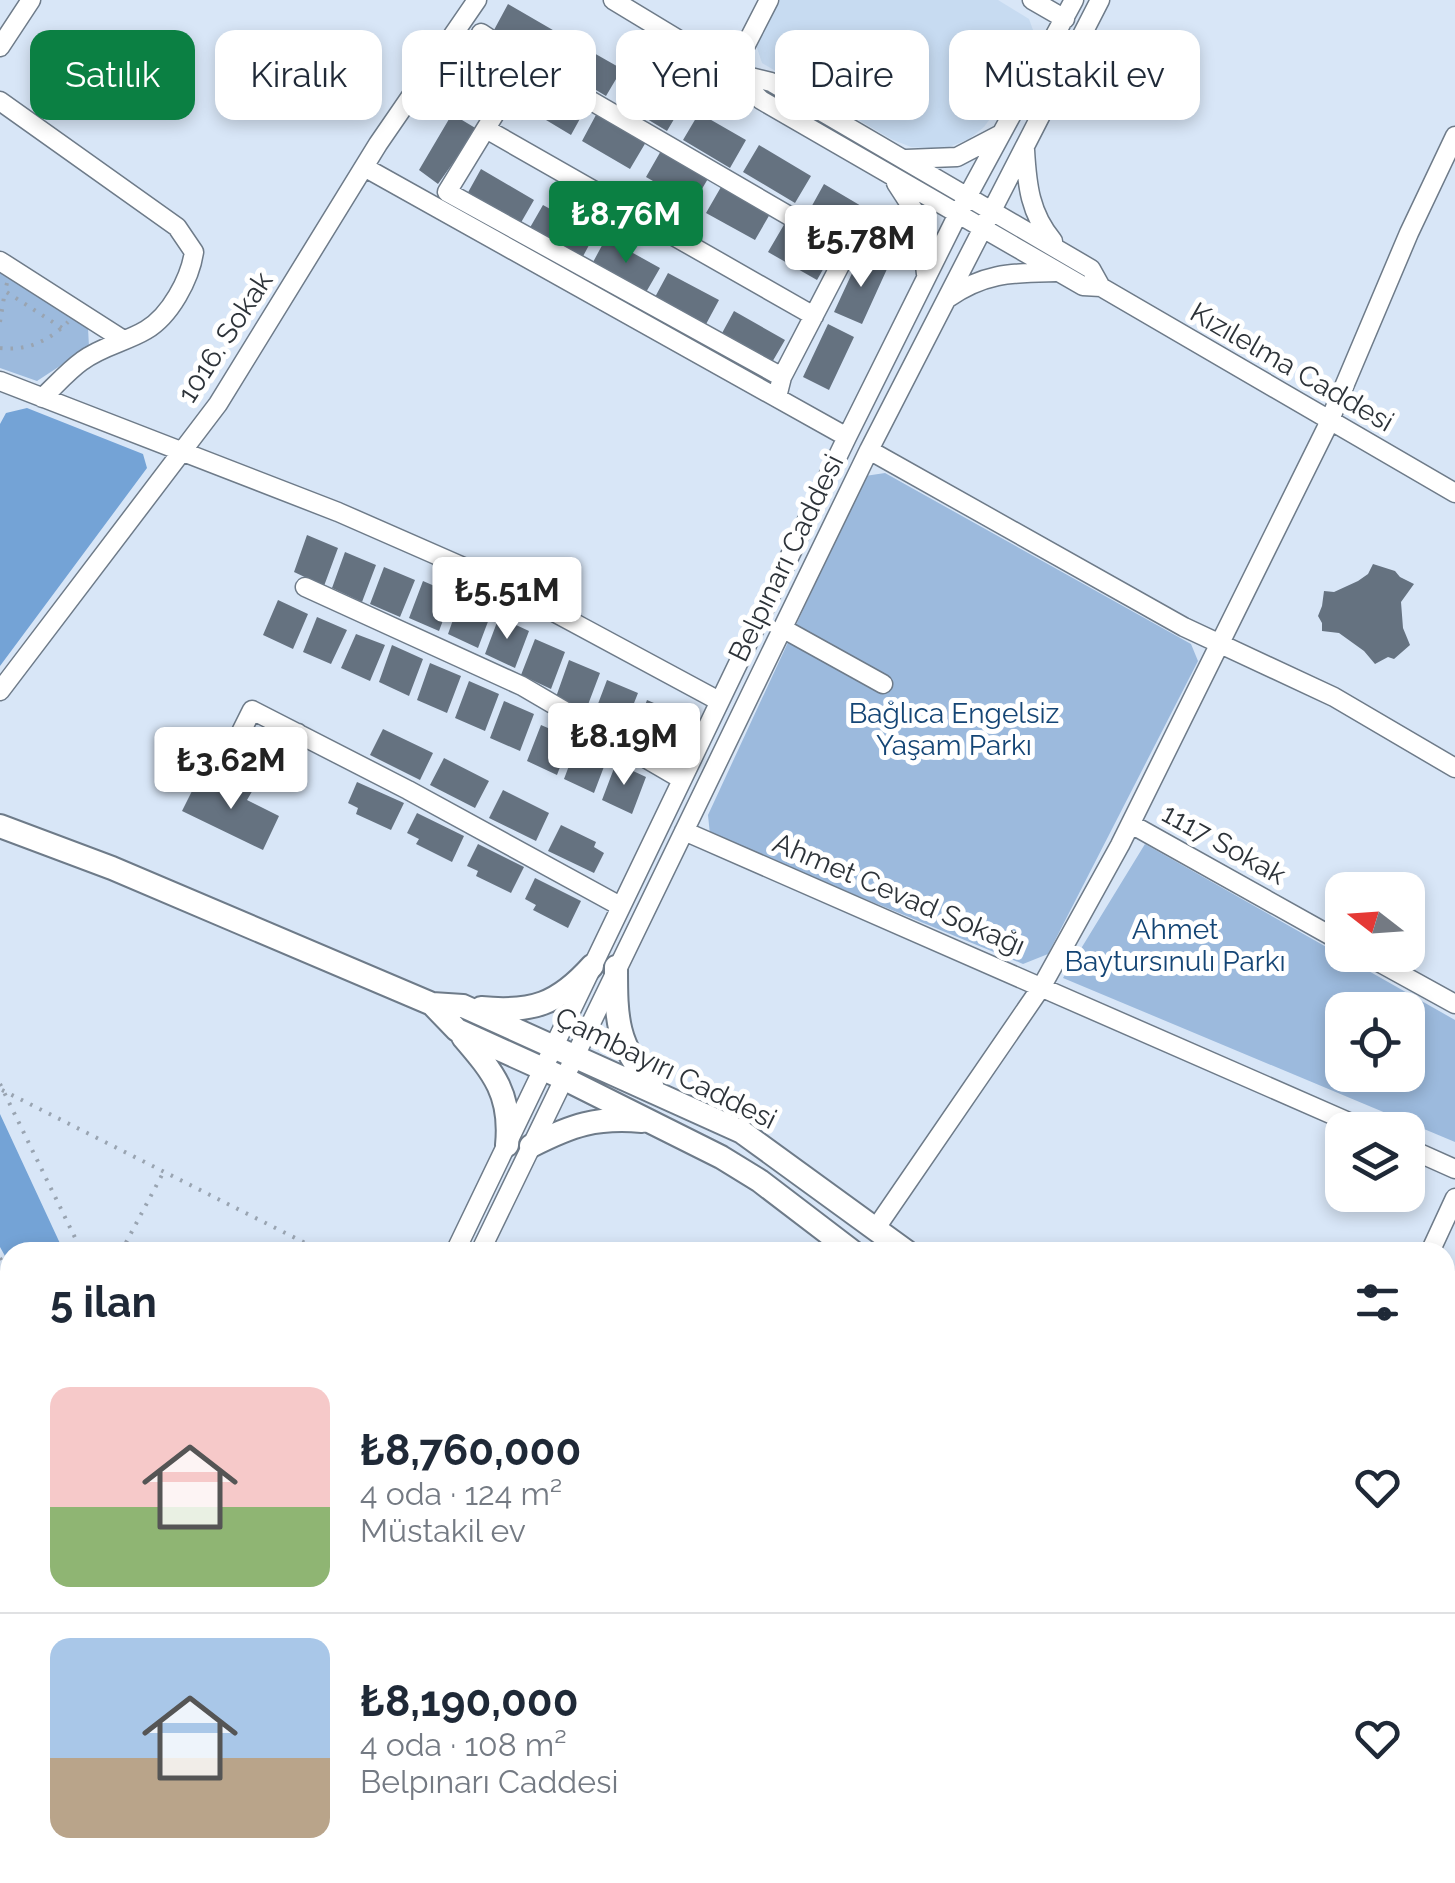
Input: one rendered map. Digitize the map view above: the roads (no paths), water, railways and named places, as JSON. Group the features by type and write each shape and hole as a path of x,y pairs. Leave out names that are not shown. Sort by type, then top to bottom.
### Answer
{"main road":[{"name":"Çambayırı Caddesi","path":"0,826 112,868 432,1004 463,1006 661,1094 742,1132 894,1242"},
{"path":"463,1006 496,1009 549,1003 571,990 592,966"},
{"path":"616,967 619,1032 632,1063 661,1094"},
{"name":"Çambayırı Caddesi","path":"432,1004 457,1030 653,1122 760,1182 839,1242"},
{"path":"457,1030 499,1086 509,1122 507,1145"},
{"path":"531,1146 565,1128 594,1120 653,1122"}],"street":[{"path":"0,48 32,0"},
{"name":"1016. Sokak","path":"0,691 218,404 364,167 477,0"},
{"name":"Kızılelma Caddesi","path":"612,0 662,30"},
{"path":"754,30 769,0"},
{"path":"1032,0 1065,19"},
{"name":"Belpınarı Caddesi","path":"565,1050 592,966 846,437 963,205 1074,0"},
{"name":"Belpınarı Caddesi","path":"460,1242 507,1145 616,967 869,450 1100,0"},
{"name":"Kızılelma Caddesi","path":"755,78 771,82 902,159 963,205 1062,263 1083,286 1101,287 1455,494"},
{"name":"Kızılelma Caddesi","path":"755,95 890,175 963,205"},
{"path":"0,100 177,228 194,252 186,280 158,322 83,360 42,398"},
{"path":"596,104 848,250 782,377 777,397"},
{"path":"491,120 446,192 782,377"},
{"path":"486,129 814,316"},
{"path":"902,159 957,157 1003,132"},
{"path":"876,1228 1042,986 1130,824 1330,420 1455,136"},
{"path":"948,298 980,278 1062,263 1032,205 1024,149"},
{"path":"364,167 846,437"},
{"path":"890,175 920,220 926,278"},
{"path":"5,264 122,339"},
{"path":"2,386 126,429 180,454 338,512 500,583 719,701"},
{"path":"869,450 1184,627 1334,697 1455,768"},
{"path":"305,587 522,686 681,779"},
{"path":"782,628 883,684"},
{"path":"236,740 252,710 620,906"},
{"path":"285,760 298,734"},
{"name":"1117 Sokak","path":"1130,824 1325,933"},
{"name":"Ahmet Cevad Sokağı","path":"684,831 1326,1112"},
{"path":"1397,972 1455,1004"},
{"name":"Belpınarı Caddesi","path":"485,1242 531,1146 553,1074"},
{"path":"1425,1156 1455,1169"},
{"path":"1435,1242 1455,1198"}],"park label":[{"name":"Bağlıca Engelsiz Yaşam Parkı","path":"954,729"},
{"name":"Ahmet Baytursınulı Parkı","path":"1175,945"}]}
